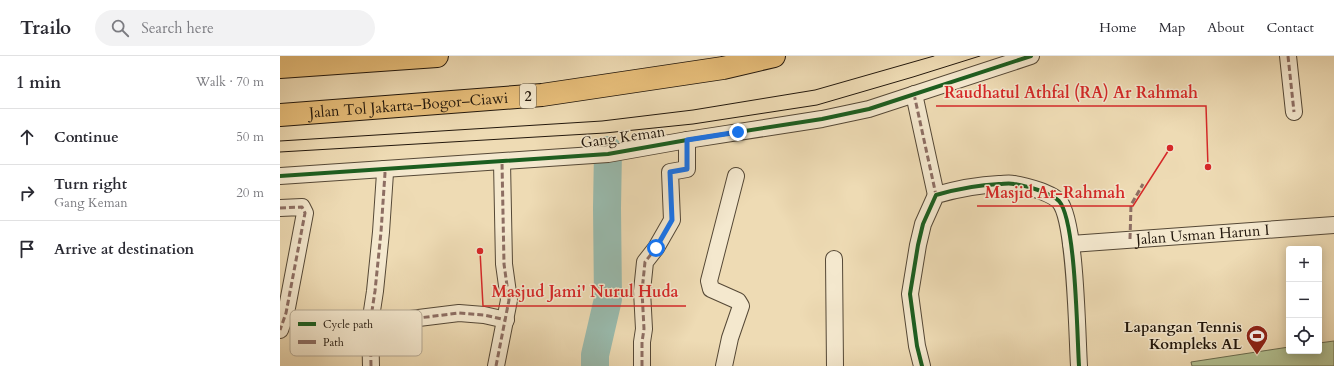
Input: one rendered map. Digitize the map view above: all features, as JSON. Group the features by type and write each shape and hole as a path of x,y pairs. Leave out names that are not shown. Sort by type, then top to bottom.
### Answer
{"highway":[{"path":"280,67 437,56"},
{"name":"Jalan Tol Jakarta–Bogor–Ciawi","path":"280,115 542,95 723,68 774,56"}],"street":[{"name":"Gang Keman","path":"280,176 436,164 502,162 608,154 822,119 869,109 1031,56"},
{"path":"1288,56 1294,112"},
{"path":"914,94 936,194 924,224 918,245 910,294 917,346 922,366"},
{"path":"642,366 642,342 644,329 642,291 645,262 656,248 672,220 670,172 687,169 687,140"},
{"path":"496,366 509,300 504,264 502,162"},
{"path":"372,310 382,232 384,169"},
{"path":"724,366 730,338 741,306 738,301 711,289 709,281 736,176"},
{"path":"936,194 984,185 1014,184 1052,195 1060,203 1066,216 1071,244 1079,366"},
{"path":"280,208 302,208 305,213 286,313 280,330"},
{"name":"Jalan Usman Harun I","path":"1071,244 1334,225"},
{"path":"834,259 835,366"},
{"path":"422,318 459,313 484,315 506,320"},
{"path":"371,356 371,366"}],"green space":[{"path":"1334,341 1334,366 1192,366 1191,362 1286,347 1286,354 1322,354 1322,343"}],"waterway":[{"path":"595,366 595,355 608,299 608,150"}],"tram line":[{"path":"280,141 602,121 693,110 815,90 934,56"},
{"path":"280,152 605,133 693,124 817,105 980,56"}],"marked path":[{"path":"1288,56 1294,112"},
{"path":"914,94 936,195"},
{"path":"642,366 642,342 644,329 642,291 645,262 656,248 672,220 670,172 687,169 687,140"},
{"path":"496,366 509,300 504,264 502,162"},
{"path":"372,310 381,232 384,169"},
{"path":"1130,239 1131,205 1143,184"},
{"path":"280,208 302,207 305,213 286,313 280,330"},
{"path":"422,318 459,313 484,315 506,320"},
{"path":"371,356 371,366"}],"cycle path":[{"path":"280,176 608,154 822,119 869,109 1031,56"},
{"path":"922,366 917,346 910,294 923,224 936,195 975,186 1008,184 1017,184 1051,195 1059,201 1065,212 1075,279 1079,366"}],"place":[{"name":"Masjid Ar-Rahmah","path":"1170,148"},
{"name":"Raudhatul Athfal (RA) Ar Rahmah","path":"1208,167"},
{"name":"Masjud Jami' Nurul Huda","path":"480,251"},
{"name":"Lapangan Tennis Kompleks AL","path":"1257,356"}],"route":[{"path":"656,248 672,220 670,172 687,169 687,140 738,132"}]}
